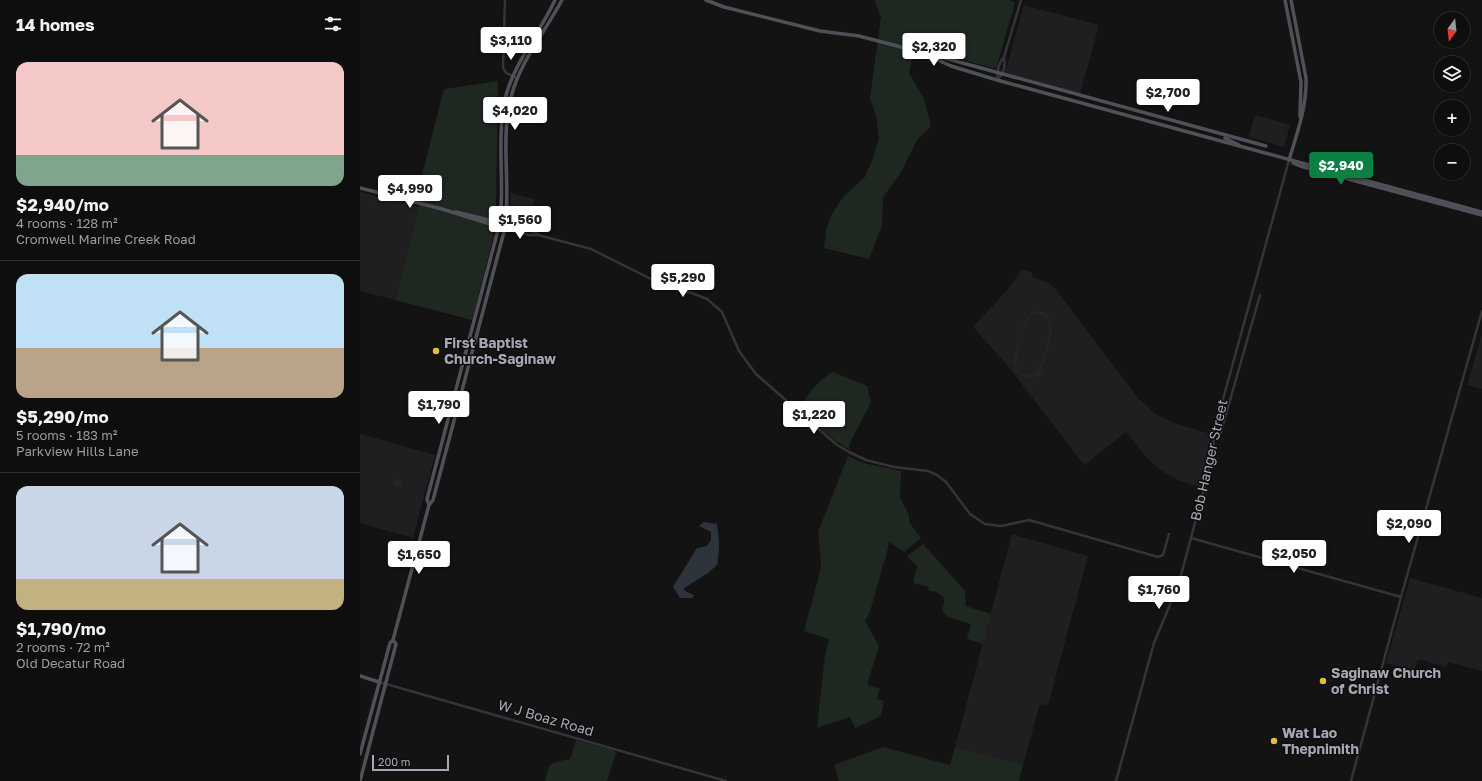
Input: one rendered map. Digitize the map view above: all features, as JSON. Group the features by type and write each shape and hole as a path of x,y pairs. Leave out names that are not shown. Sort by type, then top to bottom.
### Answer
{"main road":[{"path":"360,781 396,644 394,640 429,505 433,500 456,417 505,226 509,106 517,78 562,0"},
{"path":"706,0 796,25 863,37 921,52 1142,114 1266,146"},
{"path":"1285,0 1301,82 1300,124"},
{"path":"1289,160 1305,107 1306,78 1291,0"},
{"path":"429,505 427,499 499,225 501,209 503,109 512,76 554,2 558,6"},
{"path":"921,52 951,66 997,80 1289,160 1300,166 1482,213"},
{"path":"1054,96 1056,90"},
{"path":"1141,119 1142,114"},
{"path":"1218,134 1245,148"},
{"path":"501,158 507,158"},
{"path":"360,188 505,226"},
{"path":"442,209 488,219 499,225"},
{"path":"488,219 496,216 501,209"},
{"path":"450,415 456,417"},
{"path":"360,754 390,643 394,640"},
{"name":"W J Boaz Road","path":"360,676 379,682"}],"street":[{"path":"505,0 503,67 505,72 517,78"},
{"path":"997,80 1002,75 1005,62 1004,57 1021,0"},
{"path":"997,80 1000,61 1004,57"},
{"name":"Bob Hanger Street","path":"1116,781 1154,643 1179,583 1213,455 1214,432 1289,160"},
{"path":"505,226 530,230 538,235 591,249 669,288 692,292 707,299 722,312 739,351 749,366 837,445 863,459 894,467 928,471 936,475 946,482 970,514 979,521 990,525 1001,526 1028,520 1158,557 1163,555 1169,534"},
{"name":"Bob Hanger Street","path":"1219,439 1260,295"},
{"path":"1351,781 1401,597 1482,311"},
{"path":"1191,538 1401,597"},
{"name":"W J Boaz Road","path":"379,682 726,781"}],"shaded area":[{"path":"874,0 1010,0 1015,3 996,69 915,46 909,73 924,99 931,126 917,140 901,172 883,197 882,225 869,259 824,248 826,230 832,214 844,196 865,177 879,138 876,115 870,99 881,16"},
{"path":"1024,5 1099,25 1080,94 1005,73"},
{"path":"498,81 496,208 493,239 472,320 395,300 419,207 416,198 444,89"},
{"path":"1255,115 1290,125 1284,147 1249,137"},
{"path":"360,192 419,207 395,300 360,291"},
{"path":"511,193 534,199 527,227 513,223 510,217"},
{"path":"1022,269 1033,273 1032,277 1049,283 1056,290 1139,399 1156,414 1174,423 1211,434 1201,487 1180,481 1160,470 1146,457 1126,432 1084,465 1008,366 973,327 1009,288"},
{"path":"1037,311 1046,314 1050,320 1052,329 1051,339 1039,378 1037,375 1026,378 1016,372 1013,362 1025,320 1029,314","holes":["1038,314 1048,318 1048,339 1043,357 1036,371 1032,375 1025,375 1017,369 1016,365 1024,328 1029,318 1033,315"]},
{"path":"1482,334 1482,389 1467,385"},
{"path":"833,372 867,386 871,402 849,445 850,450 837,442 799,409 813,388"},
{"path":"360,434 435,455 413,538 360,523"},
{"path":"848,456 863,463 901,471 900,497 909,515 909,522 921,538 904,552 889,542 886,558 870,612 865,621 879,646 867,685 880,689 877,699 884,701 881,716 855,728 850,717 817,728 825,655 829,639 804,631 821,565 818,532"},
{"path":"395,478 403,483 401,488 393,485"},
{"path":"704,522 717,524 719,545 718,564 708,573 684,588 685,591 694,595 692,598 680,598 673,587 697,548 707,546 711,540 711,532 699,526"},
{"path":"1012,534 1088,556 1048,705 1040,704 1023,765 955,747"},
{"path":"923,544 965,591 966,606 991,614 983,644 967,639 971,624 948,617 942,611 945,599 938,593 928,590 929,587 913,583 917,566 907,556"},
{"path":"1410,578 1482,598 1482,671 1448,662 1446,667 1418,659 1414,671 1386,663"},
{"path":"576,740 613,750 616,753 607,781 545,781 549,765 570,759"},
{"path":"883,747 950,765 955,747 1023,765 1019,781 839,781 834,765"}],"place":[{"name":"First Baptist Church-Saginaw","path":"436,351"},
{"name":"Saginaw Church of Christ","path":"1323,681"},
{"name":"Wat Lao Thepnimith","path":"1274,741"}]}
